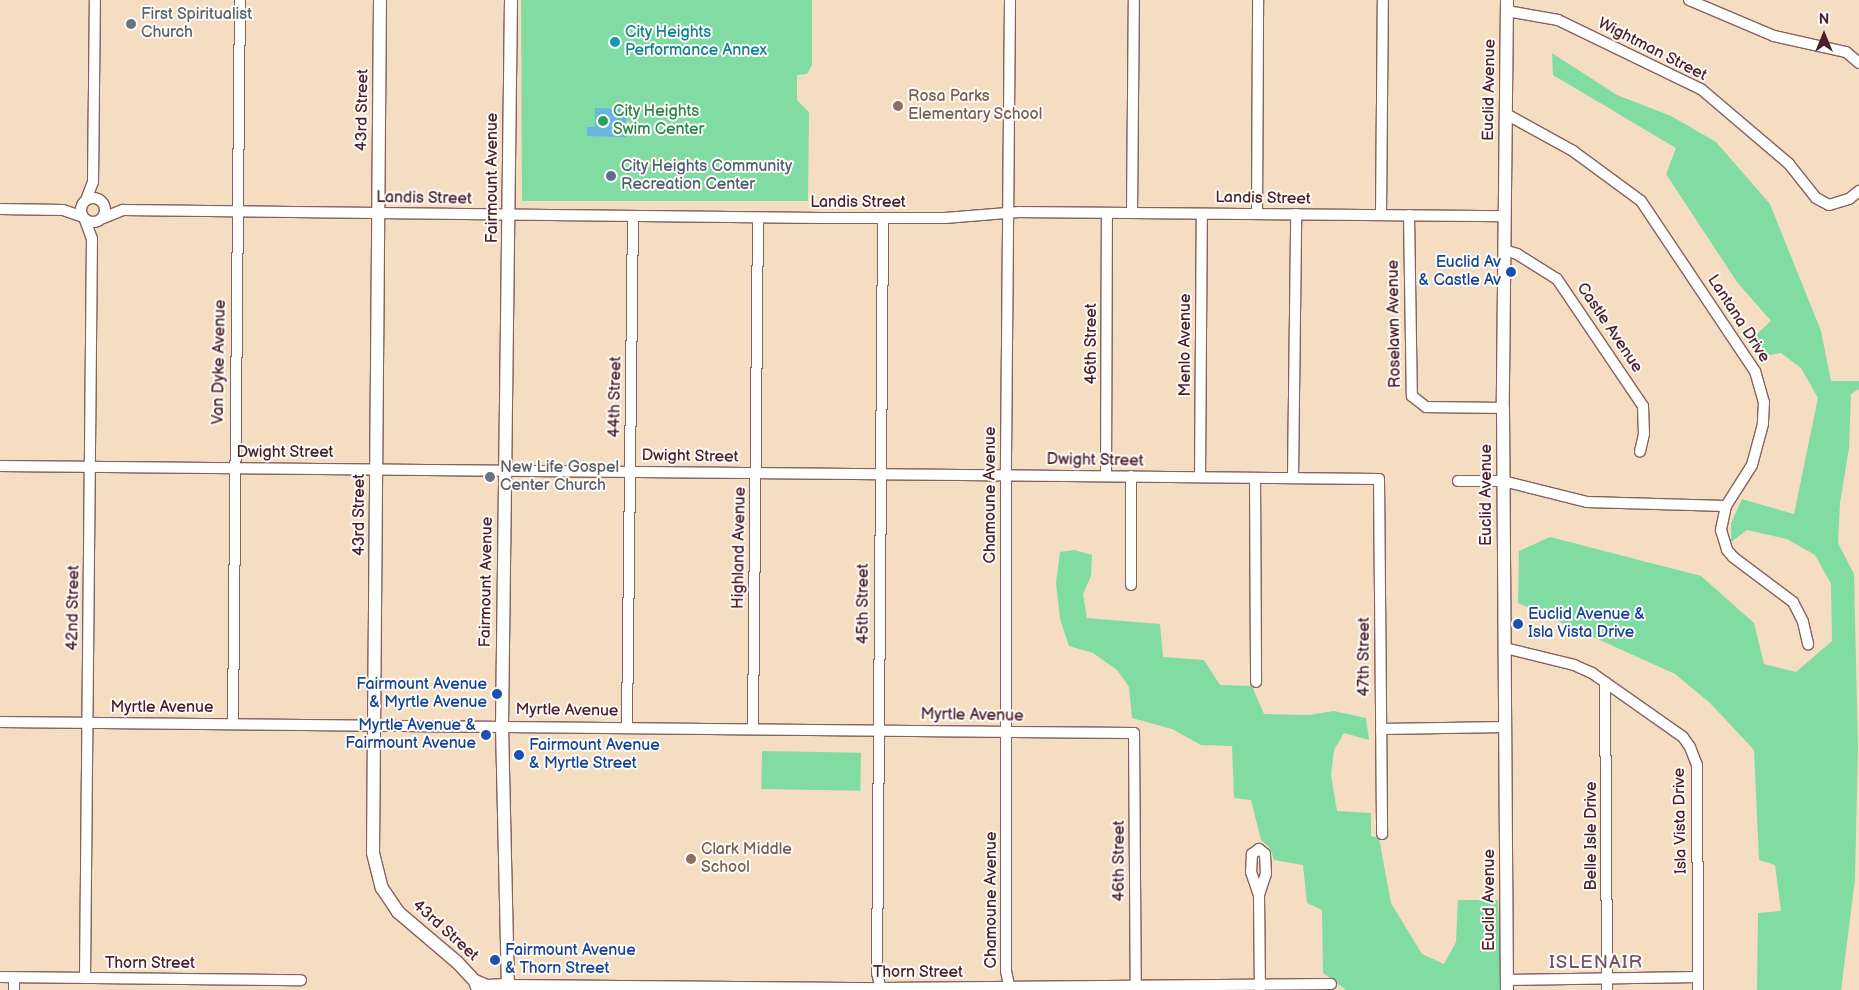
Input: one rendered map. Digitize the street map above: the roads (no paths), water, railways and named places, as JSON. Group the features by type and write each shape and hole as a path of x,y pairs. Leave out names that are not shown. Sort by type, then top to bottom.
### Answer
{"main road":[{"name":"43rd Street","path":"380,0 373,853 382,888 412,926 476,985"},
{"name":"Fairmount Avenue","path":"506,988 502,726 510,0"},
{"name":"Euclid Avenue","path":"1507,6 1503,408 1507,985"},
{"path":"476,985 506,988"}],"street":[{"path":"84,219 84,201 93,182 95,0"},
{"name":"Van Dyke Avenue","path":"233,724 240,0"},
{"name":"Chamoune Avenue","path":"1010,0 1006,475 1006,972 1010,989"},
{"path":"1132,213 1134,0"},
{"path":"1257,214 1258,0"},
{"path":"1381,215 1383,0"},
{"path":"1689,0 1774,36 1846,52 1859,63"},
{"name":"Wightman Street","path":"1507,6 1558,20 1701,89 1789,164 1816,198 1835,205 1859,191"},
{"name":"Lantana Drive","path":"1506,114 1573,151 1641,201 1756,371 1764,402 1763,424 1752,465 1726,506 1721,530 1727,550 1794,602 1803,622 1808,644"},
{"path":"0,209 63,210 84,219 102,219 102,202 93,182"},
{"path":"63,210 84,201"},
{"name":"Landis Street","path":"84,201 102,202 123,210 509,216 945,218 1008,213 1132,213 1504,216"},
{"name":"Landis Street","path":"102,219 123,210"},
{"name":"46th Street","path":"1106,476 1107,213"},
{"name":"Menlo Avenue","path":"1200,477 1202,214"},
{"path":"1293,478 1296,214"},
{"name":"Roselawn Avenue","path":"1409,215 1412,396 1426,407 1503,408"},
{"name":"44th Street","path":"627,727 633,217"},
{"name":"Highland Avenue","path":"753,728 758,218"},
{"name":"45th Street","path":"881,989 877,973 883,218"},
{"name":"42nd Street","path":"84,219 92,239 85,978"},
{"name":"42nd Street","path":"92,239 102,219"},
{"name":"Castle Avenue","path":"1504,250 1517,254 1557,278 1590,326 1643,406 1644,434 1640,452"},
{"name":"Dwight Street","path":"0,466 1379,479"},
{"path":"1131,476 1131,585"},
{"path":"1255,478 1256,682"},
{"name":"47th Street","path":"1379,479 1382,834"},
{"path":"1458,481 1503,481 1588,502 1726,506"},
{"name":"Isla Vista Drive","path":"1505,648 1574,665 1605,682 1683,737 1696,764 1698,990"},
{"name":"Belle Isle Drive","path":"1605,682 1608,990"},
{"name":"Myrtle Avenue","path":"0,722 1134,733"},
{"path":"1381,729 1506,727"},
{"name":"46th Street","path":"1134,733 1136,988"},
{"path":"1259,895 1260,987"},
{"name":"Thorn Street","path":"0,977 300,980"},
{"path":"1507,985 1608,979 1698,977"},
{"path":"14,978 14,990"},
{"path":"221,979 221,990"},
{"name":"Thorn Street","path":"506,988 1010,989 1260,987 1331,984"}],"water":[{"path":"595,108 626,109 626,137 587,136 587,127 595,127"}],"place":[{"name":"First Spiritualist Church","path":"131,24"},
{"name":"City Heights Performance Annex","path":"615,42"},
{"name":"Rosa Parks Elementary School","path":"898,106"},
{"name":"City Heights Swim Center","path":"603,121"},
{"name":"City Heights Community Recreation Center","path":"611,176"},
{"name":"Euclid Av & Castle Av","path":"1511,272"},
{"name":"New Life Gospel Center Church","path":"490,477"},
{"name":"Euclid Avenue & Isla Vista Drive","path":"1518,624"},
{"name":"Fairmount Avenue & Myrtle Avenue","path":"497,694"},
{"name":"Myrtle Avenue & Fairmount Avenue","path":"486,735"},
{"name":"Fairmount Avenue & Myrtle Street","path":"519,755"},
{"name":"Clark Middle School","path":"691,859"},
{"name":"Fairmount Avenue & Thorn Street","path":"495,960"}],"district":[{"name":"ISLENAIR","path":"1596,963"}]}
